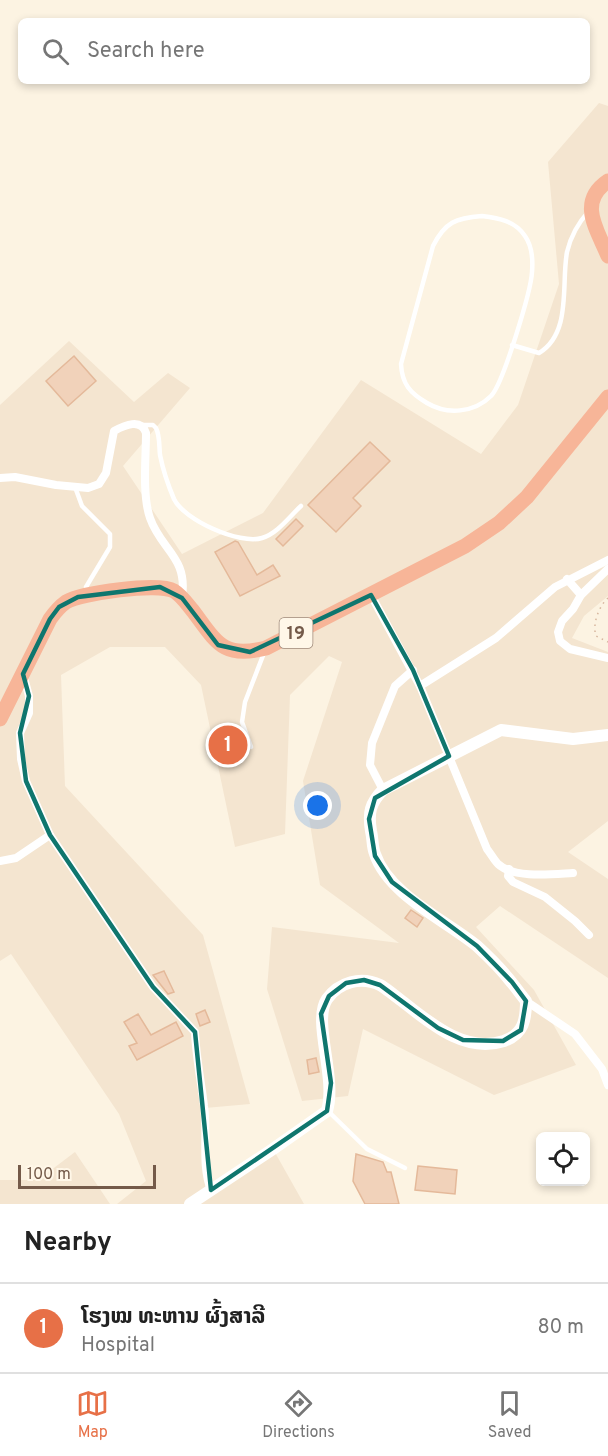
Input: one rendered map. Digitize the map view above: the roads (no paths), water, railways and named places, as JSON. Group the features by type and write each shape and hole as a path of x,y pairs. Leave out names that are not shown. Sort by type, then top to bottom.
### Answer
{"highway":[{"path":"608,181 597,190 592,199 591,208 608,256"},
{"name":"19","path":"182,598 218,645 233,651 250,652 266,648 465,546 498,523 527,497 608,397"},
{"path":"0,719 54,613 66,602 88,595 160,587 174,591 182,598"}],"street":[{"path":"0,478 15,477 88,488 99,484 106,473 114,431 132,424 145,428 149,516 155,530 176,559 182,573 184,583 182,598"},
{"path":"420,686 496,638 543,595 567,579 608,560"},
{"path":"608,569 581,595 573,609 562,621 558,637 564,645 570,648 608,658"},
{"path":"567,579 581,595"},
{"path":"371,595 413,670 487,849 500,866 509,870 536,876 573,873"},
{"path":"383,790 370,765 372,743 395,686 413,670"},
{"path":"23,674 29,696 29,713 20,733 21,759 26,781 50,835 153,987 195,1032 195,1051 205,1108 207,1179 211,1190"},
{"path":"608,735 573,739 501,730 383,790 371,804 369,819 375,856 392,882 477,946 512,982 526,1001 575,1034 602,1069 608,1085"},
{"path":"0,861 16,858 50,835"},
{"path":"509,870 508,876 513,882 545,897 589,935"},
{"path":"190,1204 327,1111 331,1083 321,1014 329,996 346,983 364,980 380,985 444,1031 475,1043 503,1041 521,1030 525,1018 526,1001"}],"lane":[{"path":"512,345 539,353 551,342 563,307 570,240 577,224 591,208"},
{"path":"466,217 501,218 518,227 527,238 532,255 532,274 512,345 501,380 491,396 465,410 448,411 429,404 411,391 402,378 401,364 404,348 433,246 440,232 451,222 466,217"},
{"path":"140,425 153,425 156,428 160,456 176,502 184,513 194,520 236,538 255,540 275,532 301,506"},
{"path":"75,487 82,506 110,534 111,540 110,547 86,587 88,595"},
{"path":"251,747 242,722 245,702 266,648"},
{"path":"327,1111 360,1144 384,1159 405,1168"}],"place":[{"name":"ໂຮງໝ ທະຫານ ຜົ້ງສາລີ","path":"228,745"}]}
